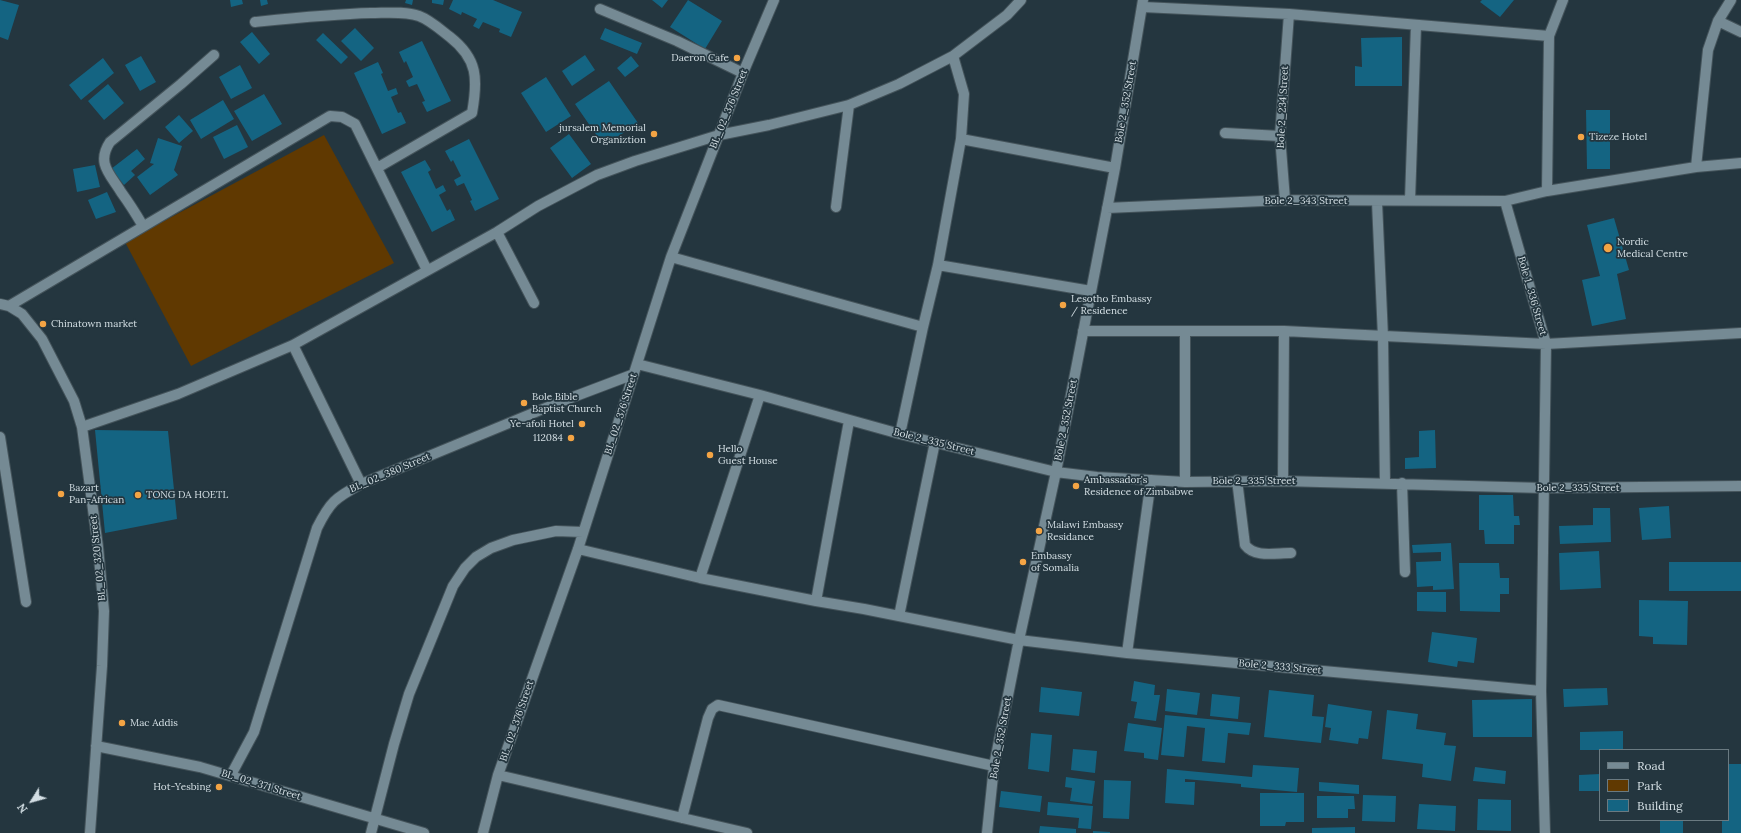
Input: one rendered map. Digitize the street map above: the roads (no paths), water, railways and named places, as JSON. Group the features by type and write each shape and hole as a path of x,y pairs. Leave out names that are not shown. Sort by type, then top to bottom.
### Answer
{"street":[{"name":"BL_02_376 Street","path":"483,833 498,775 578,549 671,257 743,73 774,0"},
{"path":"82,427 178,394 293,345 368,305 427,270 497,232 538,206 596,175 635,161 719,135 769,125 849,105 899,84 953,56 1007,15 1021,0"},
{"path":"1547,191 1549,36 1563,0"},
{"path":"1696,167 1708,50 1718,21 1731,0"},
{"path":"1143,3 1549,36"},
{"name":"Bole 2_352 Street","path":"987,833 994,766 1019,640 1056,472 1115,168 1143,3"},
{"path":"600,9 677,41 743,73"},
{"path":"255,22 339,13 393,13 420,16 440,28 463,46 475,69 476,90 472,113 376,168"},
{"name":"Bole 2_234 Street","path":"1285,200 1280,136 1289,14"},
{"path":"1718,21 1741,32"},
{"path":"1410,200 1416,25"},
{"path":"143,226 106,171 104,158 105,150 110,142 214,55"},
{"path":"900,434 938,265 961,139 964,94 953,56"},
{"path":"836,207 849,105"},
{"path":"5,305 330,116 342,117 355,124 427,270"},
{"path":"1225,133 1280,136"},
{"path":"961,139 1115,168"},
{"name":"Bole 2_343 Street","path":"1107,208 1285,200 1377,202 1410,200 1505,201 1547,191 1696,167 1741,163"},
{"name":"Bole 1_336 Street","path":"1505,201 1546,344 1541,692 1545,833"},
{"path":"1377,202 1385,483"},
{"path":"497,232 534,303"},
{"path":"671,257 923,327"},
{"path":"938,265 1091,291"},
{"name":"BL_02_320 Street","path":"5,305 22,314 42,339 74,401 82,427 98,547 104,611 90,833"},
{"path":"1083,331 1185,332 1284,330 1382,337 1546,344 1741,333"},
{"path":"1283,481 1284,330"},
{"path":"1185,332 1185,482"},
{"path":"293,345 361,484"},
{"name":"Bole 2_335 Street","path":"635,369 760,395 849,421 1056,472 1097,477 1185,482 1237,480 1402,483 1543,488 1741,486"},
{"name":"BL_02_380 Street","path":"231,776 254,732 317,528 327,508 341,494 361,484 560,402 635,369"},
{"path":"700,578 760,395"},
{"path":"816,602 849,421"},
{"path":"0,437 26,602"},
{"path":"899,616 936,442"},
{"path":"1127,653 1150,480"},
{"path":"1237,480 1245,545 1249,550 1255,553 1290,553"},
{"path":"1402,483 1405,572"},
{"path":"371,833 409,694 453,586 465,568 476,557 491,548 513,540 556,531 566,530 583,532"},
{"name":"Bole 2_333 Street","path":"578,549 700,578 816,602 864,608 1019,640 1127,653 1541,692"},
{"path":"682,818 708,718 712,709 718,705 994,766"},
{"name":"BL_02_371 Street","path":"96,746 200,767 424,833"},
{"path":"498,775 748,833"}],"place":[{"name":"Daeron Cafe","path":"737,58"},
{"name":"jursalem Memorial Organiztion","path":"654,134"},
{"name":"Tizeze Hotel","path":"1581,137"},
{"name":"Nordic Medical Centre","path":"1608,248"},
{"name":"Lesotho Embassy / Residence","path":"1063,305"},
{"name":"Chinatown market","path":"43,324"},
{"name":"Bole Bible Baptist Church","path":"524,403"},
{"name":"Ye-afoli Hotel","path":"582,424"},
{"name":"112084","path":"571,438"},
{"name":"Hello Guest House","path":"710,455"},
{"name":"Ambassador's Residence of Zimbabwe","path":"1076,486"},
{"name":"Bazart Pan-African","path":"61,494"},
{"name":"TONG DA HOETL","path":"138,495"},
{"name":"Malawi Embassy Residance","path":"1039,531"},
{"name":"Embassy of Somalia","path":"1023,562"},
{"name":"Mac Addis","path":"122,723"},
{"name":"Hot-Yesbing","path":"219,787"}]}
